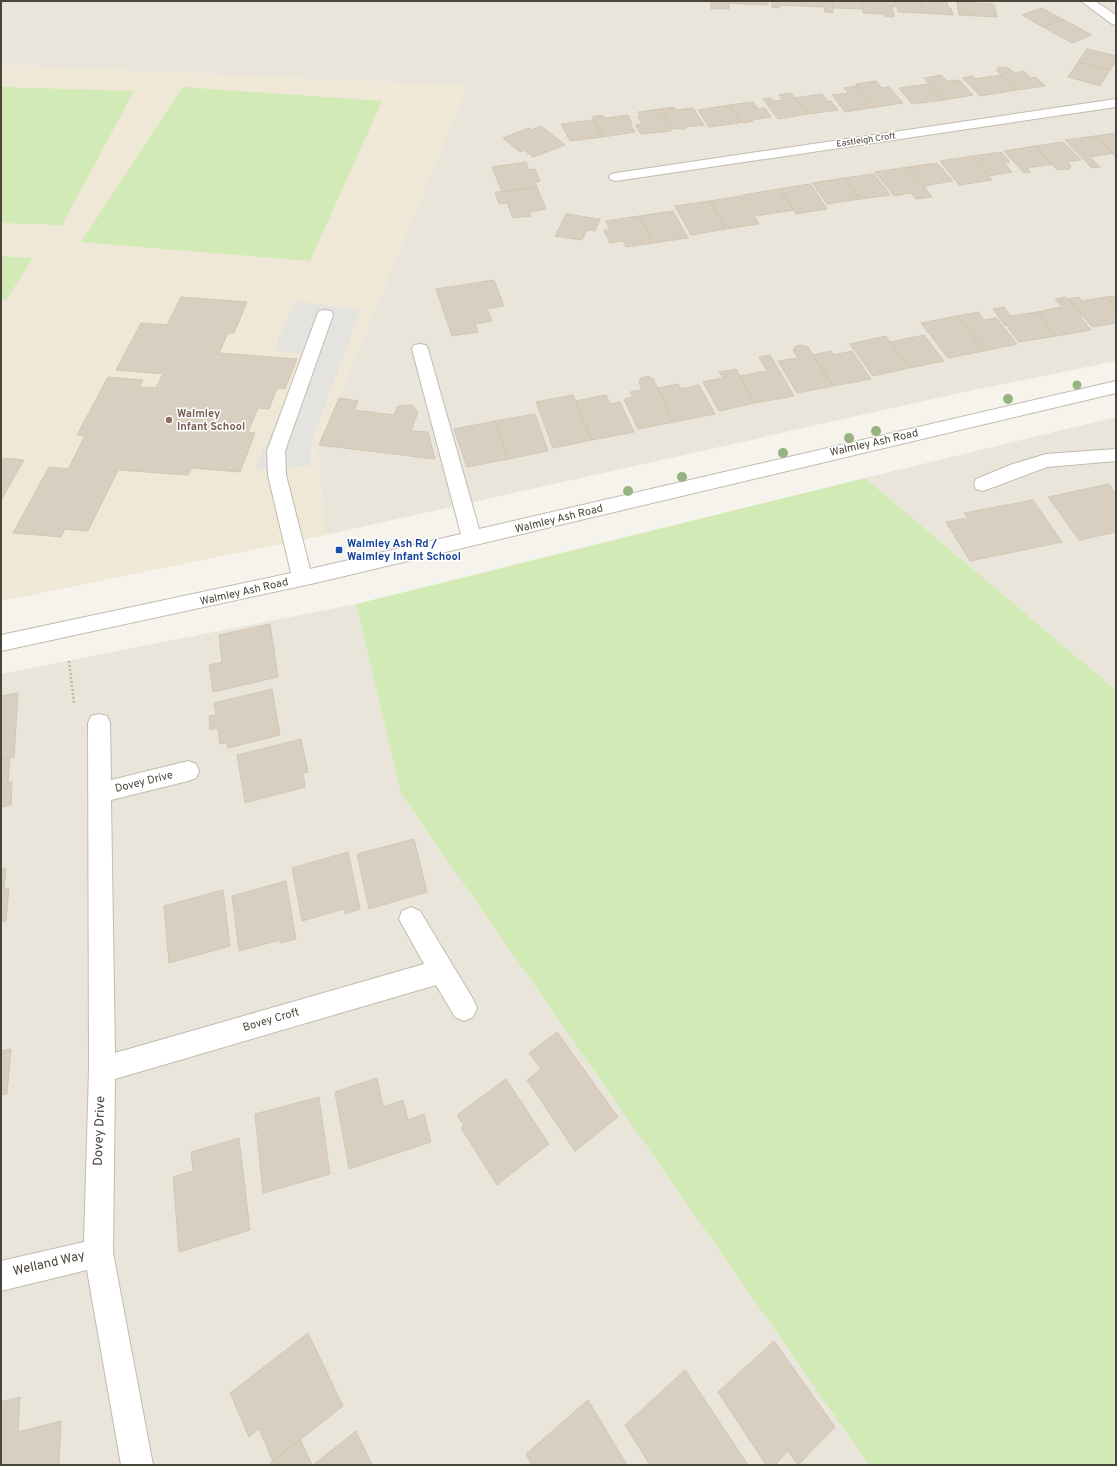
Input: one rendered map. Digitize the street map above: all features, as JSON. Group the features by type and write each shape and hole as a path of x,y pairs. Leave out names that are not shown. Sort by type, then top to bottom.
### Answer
{"street":[{"path":"1087,1 1116,21"},
{"name":"Eastleigh Croft","path":"616,177 1116,103"},
{"path":"302,578 277,475 276,451 325,315"},
{"path":"420,349 472,539"},
{"name":"Walmley Ash Road","path":"1,643 109,622 472,539 1116,387"},
{"path":"983,484 1017,470 1046,461 1116,455"},
{"name":"Dovey Drive","path":"98,723 102,1070 98,1253 137,1465"},
{"name":"Dovey Drive","path":"99,793 188,771"},
{"path":"411,918 464,1008"},
{"name":"Bovey Croft","path":"102,1070 441,971"},
{"name":"Welland Way","path":"1,1276 98,1253"}],"path":[{"path":"69,654 75,722 98,715 98,723"}],"shaded area":[{"path":"1,1 1116,1 1116,361 969,391 326,535 317,450 467,86 1,65"},
{"path":"1,65 467,86 317,450 326,535 1,601"},
{"path":"295,301 361,310 311,442 311,465 254,470 308,355 274,350"},
{"path":"1116,417 1116,690 865,478"},
{"path":"356,604 401,794 869,1465 1,1465 1,674"}],"green space":[{"path":"1,87 134,91 62,225 1,223"},
{"path":"183,87 382,101 310,261 81,242"},
{"path":"1,256 33,258 6,300 1,300"},
{"path":"865,478 1116,690 1116,1465 869,1465 401,794 356,604"}],"building":[{"path":"711,1 742,1 742,4 729,3 729,9 711,9"},
{"path":"742,1 768,1 768,5 742,4"},
{"path":"772,1 802,1 802,6 779,5 780,8 772,7"},
{"path":"802,1 832,2 833,13 825,12 824,7 802,6"},
{"path":"862,1 863,9 833,8 832,2"},
{"path":"862,1 889,1 890,5 892,6 894,17 885,16 885,14 863,13"},
{"path":"892,1 921,1 923,13 898,12 897,7 892,6"},
{"path":"921,1 947,1 948,8 951,8 953,15 923,13"},
{"path":"957,2 994,4 997,17 959,15"},
{"path":"1042,8 1064,20 1043,27 1022,15"},
{"path":"1064,20 1092,35 1072,43 1043,27"},
{"path":"1087,49 1116,56 1116,61 1110,70 1078,62"},
{"path":"1078,62 1110,70 1100,86 1068,77"},
{"path":"1005,67 1014,73 1024,71 1031,78 1036,77 1045,86 1017,90 997,71 998,68"},
{"path":"941,75 947,81 959,80 973,95 943,100 924,78"},
{"path":"1002,75 1017,90 980,96 963,78 972,76 974,79"},
{"path":"876,81 882,88 889,87 903,103 876,107 856,84"},
{"path":"929,84 943,100 912,104 899,88"},
{"path":"858,86 876,107 845,112 832,95 848,93 844,88"},
{"path":"791,93 808,114 778,119 763,99 771,98 774,101 783,100 779,95"},
{"path":"822,94 828,102 831,101 838,110 808,114 795,98"},
{"path":"753,102 758,109 765,108 771,117 744,123 741,122 729,105"},
{"path":"729,105 741,122 709,127 698,110"},
{"path":"674,107 676,110 693,108 704,125 684,127 685,129 672,129 660,109"},
{"path":"660,109 672,129 670,130 671,131 641,134 635,125 642,124 638,116 640,115 638,112"},
{"path":"603,115 605,118 628,115 632,124 630,124 635,132 603,137 592,117"},
{"path":"593,120 603,137 570,141 561,124"},
{"path":"541,126 565,145 533,157 524,150 520,152 503,138 529,128 531,130"},
{"path":"1116,133 1116,157 1095,136"},
{"path":"1095,136 1113,153 1090,157 1100,167 1092,168 1065,140"},
{"path":"1063,142 1081,160 1067,162 1071,166 1070,169 1056,169 1035,146"},
{"path":"1035,146 1052,164 1027,168 1031,172 1024,173 1004,151"},
{"path":"1001,152 1010,162 1004,163 1012,172 989,176 972,156"},
{"path":"972,156 992,180 959,185 940,161"},
{"path":"526,162 529,170 535,169 540,181 535,182 537,187 502,192 492,167"},
{"path":"937,163 953,181 924,186 908,167"},
{"path":"908,167 932,197 916,199 911,193 894,196 875,172"},
{"path":"874,174 890,195 860,199 844,178"},
{"path":"844,178 860,199 827,204 812,183"},
{"path":"810,184 827,209 796,214 779,189"},
{"path":"537,187 546,209 529,212 531,216 513,218 507,203 499,204 495,192"},
{"path":"779,189 794,210 756,216 743,195"},
{"path":"742,196 759,224 726,229 709,201"},
{"path":"709,201 726,229 691,235 675,206"},
{"path":"673,211 688,238 653,243 639,216"},
{"path":"566,214 600,219 595,231 587,230 582,240 555,236"},
{"path":"639,216 653,243 626,247 623,241 610,243 604,230 610,230 606,221"},
{"path":"494,280 504,306 487,309 492,321 475,324 478,332 452,336 436,289"},
{"path":"1116,296 1116,308 1107,297"},
{"name":"Walmley Infant School","path":"181,297 247,302 234,333 228,333 219,353 297,359 285,389 277,388 269,409 258,408 248,432 255,433 240,472 192,468 188,475 118,470 88,531 65,529 61,537 13,533 49,467 68,469 85,436 77,435 108,377 143,380 139,387 156,388 163,374 116,370 141,323 167,325"},
{"path":"1066,297 1091,330 1056,336 1037,312 1062,307 1055,299"},
{"path":"1079,297 1082,301 1107,297 1116,308 1116,323 1092,327 1068,299"},
{"path":"1004,307 1010,316 1037,312 1056,336 1019,342 1008,328 1010,328 1008,325 1005,326 993,309"},
{"path":"978,312 984,320 996,318 1017,344 984,351 957,316"},
{"path":"957,316 984,351 948,358 921,323"},
{"path":"924,335 944,361 909,368 890,342"},
{"path":"886,336 909,368 873,376 850,344"},
{"path":"802,345 808,347 833,386 797,393 778,361 798,358 793,350 796,346"},
{"path":"831,351 833,355 852,351 871,379 833,386 813,355"},
{"path":"770,355 794,396 755,403 740,376 767,371 759,357"},
{"path":"736,369 755,403 719,411 703,382 723,378 719,372"},
{"path":"648,376 653,379 674,422 638,429 624,399 633,397 630,392 642,390 639,382 641,378"},
{"path":"678,384 681,389 699,385 715,414 674,422 657,388"},
{"path":"573,395 592,440 553,448 536,402"},
{"path":"606,395 610,404 620,402 634,432 592,440 575,401"},
{"path":"339,398 358,401 354,410 394,415 397,407 412,405 418,412 411,431 428,432 435,459 319,445"},
{"path":"535,414 548,451 508,459 495,421"},
{"path":"495,421 508,459 467,467 454,429"},
{"path":"1,458 24,460 1,500"},
{"path":"1109,484 1116,494 1116,532 1079,540 1048,497"},
{"path":"1033,500 1062,542 970,561 946,522 968,518 964,513"},
{"path":"270,624 278,677 213,692 209,665 222,662 219,635"},
{"path":"272,689 280,735 228,748 227,743 220,744 218,728 210,730 209,716 216,715 214,703"},
{"path":"18,693 14,757 1,759 1,696"},
{"path":"301,739 308,772 303,773 305,787 245,803 237,755"},
{"path":"10,758 8,783 12,782 11,805 1,807 1,759"},
{"path":"414,839 427,892 369,909 357,854"},
{"path":"348,852 360,909 345,914 344,909 302,921 292,868"},
{"path":"6,868 4,889 9,888 6,921 1,922 1,869"},
{"path":"286,881 296,939 280,943 280,940 239,951 232,896"},
{"path":"223,890 230,946 169,963 164,906"},
{"path":"557,1032 618,1117 575,1151 527,1080 541,1069 529,1053"},
{"path":"11,1049 7,1094 1,1095 1,1051"},
{"path":"377,1078 383,1107 403,1100 408,1120 424,1114 431,1142 349,1169 335,1092"},
{"path":"506,1079 549,1144 497,1185 461,1128 464,1126 457,1115"},
{"path":"319,1097 330,1174 263,1193 255,1114"},
{"path":"239,1138 250,1230 179,1252 173,1177 193,1171 191,1152"},
{"path":"308,1333 343,1406 273,1461 259,1429 249,1437 230,1393"},
{"path":"774,1341 835,1427 798,1465 788,1451 775,1465 766,1465 718,1392"},
{"path":"685,1370 748,1465 650,1465 625,1425"},
{"path":"20,1397 18,1432 61,1421 59,1465 1,1465 1,1402"},
{"path":"588,1400 627,1465 532,1465 526,1454"},
{"path":"356,1431 372,1465 313,1465"},
{"path":"300,1439 312,1465 268,1465 273,1461"}],"place":[{"name":"Walmley Infant School","path":"169,420"},
{"name":"Walmley Ash Rd / Walmley Infant School","path":"339,550"}]}
